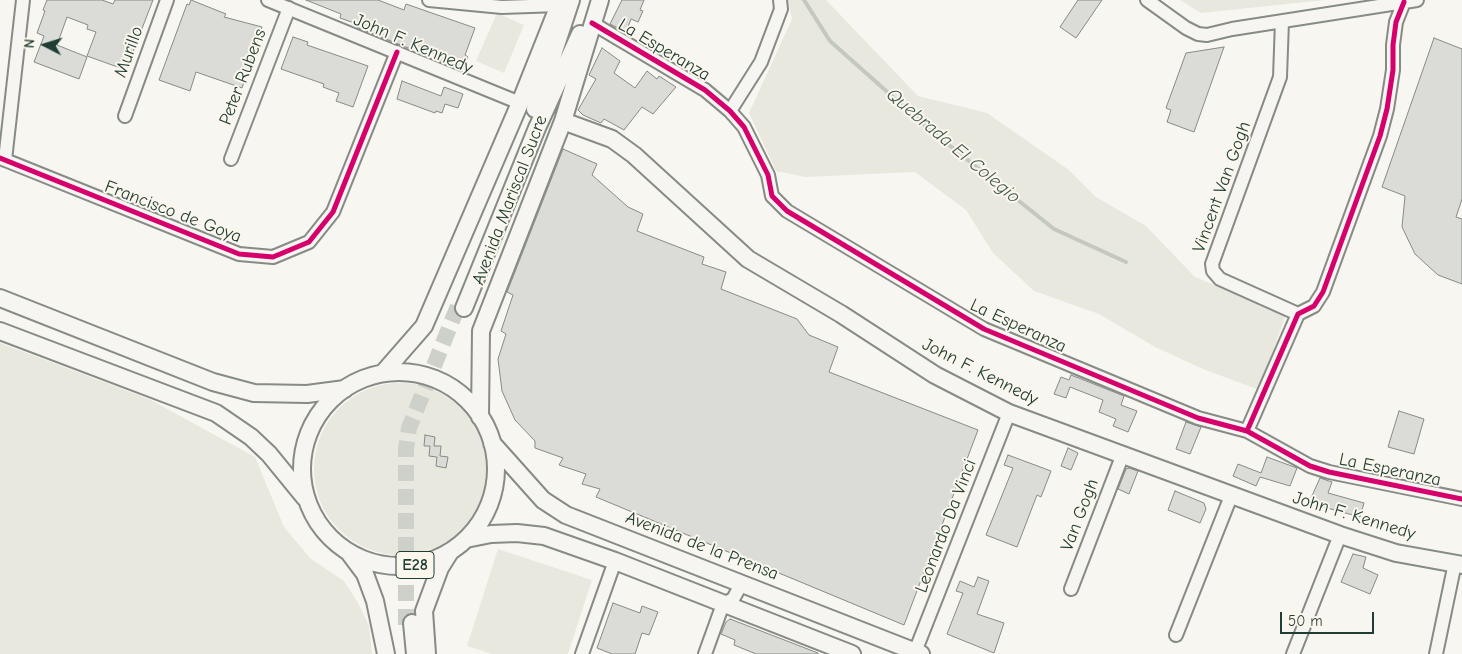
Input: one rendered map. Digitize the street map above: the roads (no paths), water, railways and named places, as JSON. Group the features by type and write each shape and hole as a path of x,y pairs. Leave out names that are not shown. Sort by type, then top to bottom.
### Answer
{"main road":[{"name":"Avenida Mariscal Sucre","path":"563,2 528,130 461,307 578,37 592,0"},
{"name":"Avenida Mariscal Sucre","path":"480,416 481,331 562,121 600,0"},
{"name":"Avenida Mariscal Sucre","path":"383,373 424,326 563,2"},
{"name":"John F. Kennedy","path":"562,121 612,139 634,155 748,259 841,314 935,375 1009,413 1340,535 1396,553 1459,564"},
{"name":"E28","path":"0,298 213,382 259,394 307,394 345,389"},
{"name":"E28","path":"0,331 216,413 252,437 269,454 308,503 318,522 331,538 348,551 373,562 400,566 418,564 451,551 466,539 479,523 491,498 496,464 492,443 480,416 466,399 455,390 429,376 406,372 383,373 363,379 345,389 328,403 316,420 307,440 303,461 303,475 308,503"},
{"name":"Avenida de la Prensa","path":"492,443 552,508 918,653"},
{"path":"466,539 491,534 516,533 544,536 615,561 852,654"},
{"path":"348,551 365,574 375,602 386,654"},
{"path":"427,654 424,611 440,568 451,551"},
{"path":"410,654 409,624 415,654"}],"street":[{"path":"3,159 23,0"},
{"name":"Murillo","path":"125,116 167,0"},
{"name":"John F. Kennedy","path":"268,0 520,103"},
{"path":"429,0 502,7 563,2"},
{"path":"1147,0 1198,34 1207,35 1410,1"},
{"path":"1351,0 1364,8"},
{"path":"1247,431 1298,314 1314,306 1323,292 1380,136 1390,89 1396,22 1410,1"},
{"path":"730,111 761,62 780,5"},
{"name":"Peter Rubens","path":"231,159 289,8"},
{"name":"Vincent Van Gogh","path":"1282,21 1280,77 1212,264 1213,271 1220,279 1298,314"},
{"name":"La Esperanza","path":"592,23 705,90 730,111 744,126 768,175 772,196 787,212 984,329 1198,418 1247,431 1288,455 1323,470 1462,499"},
{"name":"Francisco de Goya","path":"3,159 239,254 273,257 309,242 333,212 342,194 397,52"},
{"name":"Leonardo Da Vinci","path":"918,653 1009,413"},
{"name":"Van Gogh","path":"1071,589 1122,454"},
{"path":"1176,635 1231,496"},
{"path":"1293,654 1340,535"},
{"path":"582,654 615,561"},
{"path":"1436,654 1459,564"},
{"path":"705,654 723,604 733,599 742,583"}],"waterway":[{"name":"Quebrada El Colegio","path":"804,0 830,41 929,129 1054,229 1126,262"}],"tunnel":[{"path":"406,625 406,449 409,428 458,306"}]}
